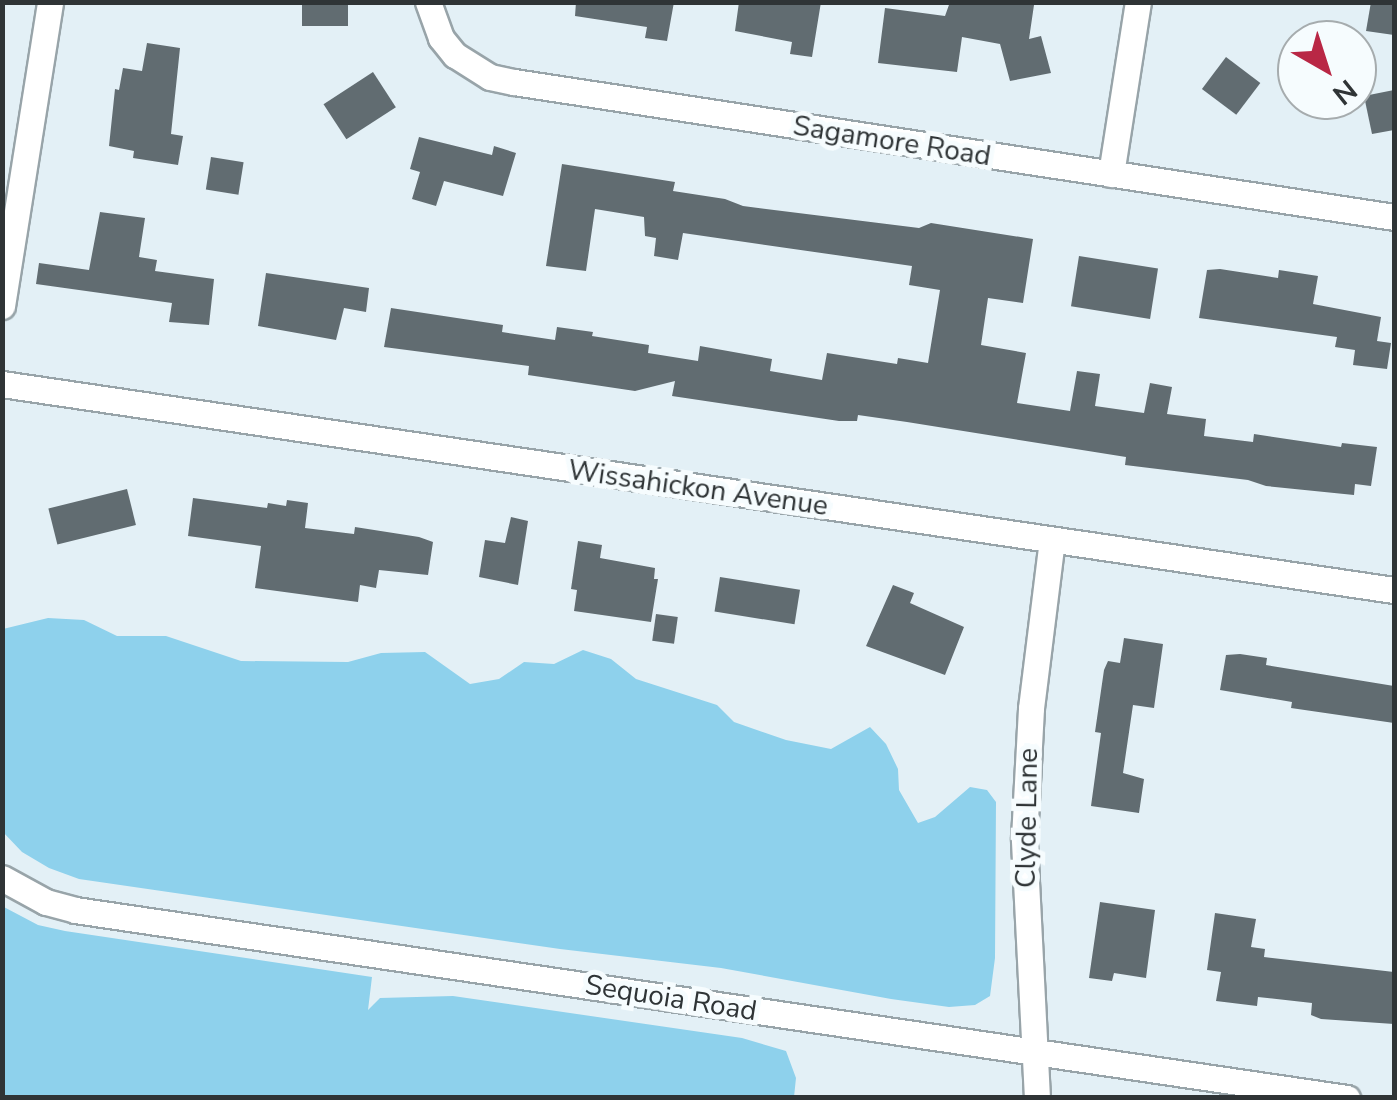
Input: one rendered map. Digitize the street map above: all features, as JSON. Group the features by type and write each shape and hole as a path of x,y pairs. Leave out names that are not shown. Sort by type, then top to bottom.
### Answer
{"street":[{"path":"2,306 50,2"},
{"name":"Sagamore Road","path":"428,2 441,38 455,56 490,77 1394,217"},
{"path":"1112,174 1138,2"},
{"name":"Wissahickon Avenue","path":"2,384 1394,590"},
{"name":"Clyde Lane","path":"1037,1098 1025,913 1026,784 1052,540"},
{"name":"Sequoia Road","path":"2,878 33,896 75,910 1347,1098"}],"shaded area":[{"path":"48,618 84,620 117,636 166,636 241,661 348,662 381,653 425,652 470,684 499,679 524,662 554,664 583,650 611,659 636,679 717,705 734,722 786,740 831,749 870,727 886,744 898,769 899,790 918,823 935,817 970,787 987,790 996,802 995,958 990,996 975,1005 949,1007 721,968 560,949 79,879 49,868 22,852 2,831 3,629"},
{"path":"2,906 38,925 65,931 372,977 368,1010 380,998 453,996 742,1038 786,1051 796,1078 794,1097 3,1097"}],"building":[{"path":"302,2 348,2 348,26 302,26"},
{"path":"576,2 674,2 667,41 645,38 647,27 575,16"},
{"path":"739,2 821,2 812,57 790,54 792,42 735,31"},
{"path":"950,2 1034,5 1029,39 1041,36 1051,73 1010,81 1000,44 962,37 957,72 878,63 885,8 945,16"},
{"path":"1371,2 1394,2 1394,35 1377,33 1377,20 1368,20"},
{"path":"147,43 180,48 171,134 183,136 178,165 133,158 134,151 109,146 115,89 119,90 123,68 142,71"},
{"path":"1226,57 1260,83 1236,115 1202,89"},
{"path":"373,72 396,107 346,139 324,104"},
{"path":"1394,90 1394,130 1372,134 1369,120 1377,120 1377,93"},
{"path":"419,137 492,155 494,146 516,153 503,196 444,181 436,206 412,199 420,172 410,169"},
{"path":"211,157 244,162 238,195 206,190"},
{"path":"562,164 675,182 673,191 725,199 743,206 919,228 931,223 1033,239 1023,303 988,298 981,345 1026,353 1017,403 1070,411 1077,371 1100,374 1095,406 1144,413 1150,383 1172,387 1167,414 1206,419 1204,436 1253,442 1254,434 1341,447 1342,443 1377,447 1371,486 1355,484 1354,495 1266,486 1248,480 1125,465 1126,457 907,422 858,415 857,421 839,421 672,396 675,381 635,391 528,375 529,366 384,347 391,308 503,325 502,332 555,340 557,327 593,332 592,336 649,345 648,353 698,361 700,346 772,359 770,371 822,380 827,353 897,364 898,358 928,363 940,290 909,285 912,266 683,233 678,260 654,256 656,238 645,236 644,217 595,209 586,271 546,266"},
{"path":"100,212 145,218 139,257 157,260 155,271 214,279 209,325 169,322 172,303 36,284 39,263 89,270"},
{"path":"1079,256 1158,269 1150,319 1071,306"},
{"path":"1207,270 1278,278 1279,270 1318,276 1313,304 1381,317 1377,341 1391,343 1387,369 1353,365 1355,350 1335,347 1337,337 1199,318"},
{"path":"266,273 369,288 366,312 344,308 336,340 258,326"},
{"path":"127,489 136,525 57,544 48,509"},
{"path":"193,498 267,508 268,503 286,506 287,500 308,503 305,528 354,534 355,527 419,537 433,542 428,575 379,570 376,588 360,585 358,602 255,588 261,546 188,536"},
{"path":"511,517 528,521 518,585 479,577 485,540 505,543"},
{"path":"578,541 602,545 600,558 655,568 654,579 658,579 651,622 574,611 577,590 571,589"},
{"path":"720,577 800,590 795,624 715,612"},
{"path":"893,585 914,593 910,603 964,627 945,675 866,646"},
{"path":"656,614 678,617 674,644 652,641"},
{"path":"1124,638 1163,644 1154,708 1133,705 1123,773 1144,779 1139,813 1091,806 1101,733 1095,732 1104,670 1108,661 1120,663"},
{"path":"1226,655 1267,658 1266,665 1394,686 1394,723 1291,708 1292,702 1220,690"},
{"path":"1100,902 1155,910 1146,978 1114,973 1112,981 1089,978"},
{"path":"1215,913 1256,919 1251,947 1265,949 1264,957 1394,972 1394,1024 1321,1019 1311,1015 1312,1003 1258,997 1257,1006 1216,1001 1221,972 1207,970"}]}
